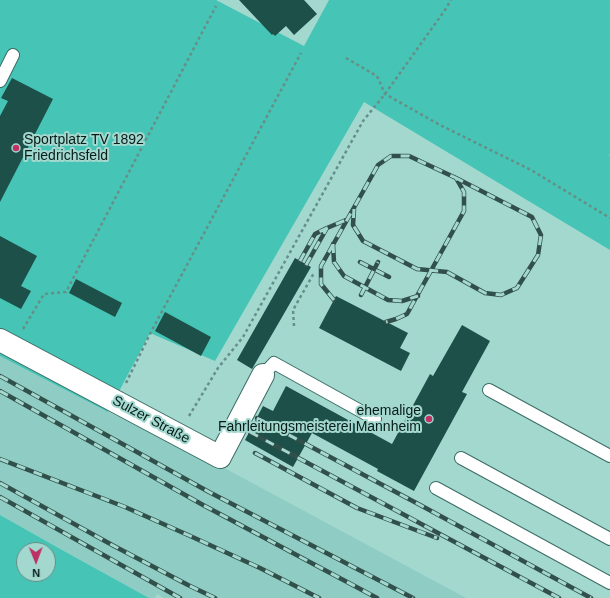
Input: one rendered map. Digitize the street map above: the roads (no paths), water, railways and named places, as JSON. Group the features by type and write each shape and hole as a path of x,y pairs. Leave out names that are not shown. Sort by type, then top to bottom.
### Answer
{"street":[{"name":"Sulzer Straße","path":"6,343 220,457 263,375"}],"lane":[{"path":"0,81 12,55"},
{"path":"263,375 274,363 375,419"},
{"path":"489,390 610,456"},
{"path":"461,458 610,539"},
{"path":"436,488 610,583"}],"railway":[{"path":"334,300 321,284 321,266 378,165 391,156 409,156 456,178 464,192 464,211 407,314 386,322"},
{"path":"354,209 353,225 363,241 417,269 447,272 485,293 501,295 517,288 538,255 541,235 532,217 456,178"},
{"path":"300,261 315,234 346,220"},
{"path":"306,265 327,228"},
{"path":"333,244 334,262 344,276 388,300 402,301 418,296"},
{"path":"360,262 389,277"},
{"path":"361,295 378,262"},
{"path":"0,376 209,492 413,598"},
{"path":"0,391 203,505 377,598"},
{"path":"257,418 591,598"},
{"path":"250,432 559,598"},
{"path":"255,453 357,508 437,538"},
{"path":"0,459 125,507 260,568 319,598"},
{"path":"0,483 114,546 215,598"},
{"path":"0,497 180,598"}],"place":[{"name":"Sportplatz TV 1892 Friedrichsfeld","path":"16,148"},
{"name":"ehemalige Fahrleitungsmeisterei Mannheim","path":"429,419"}]}
